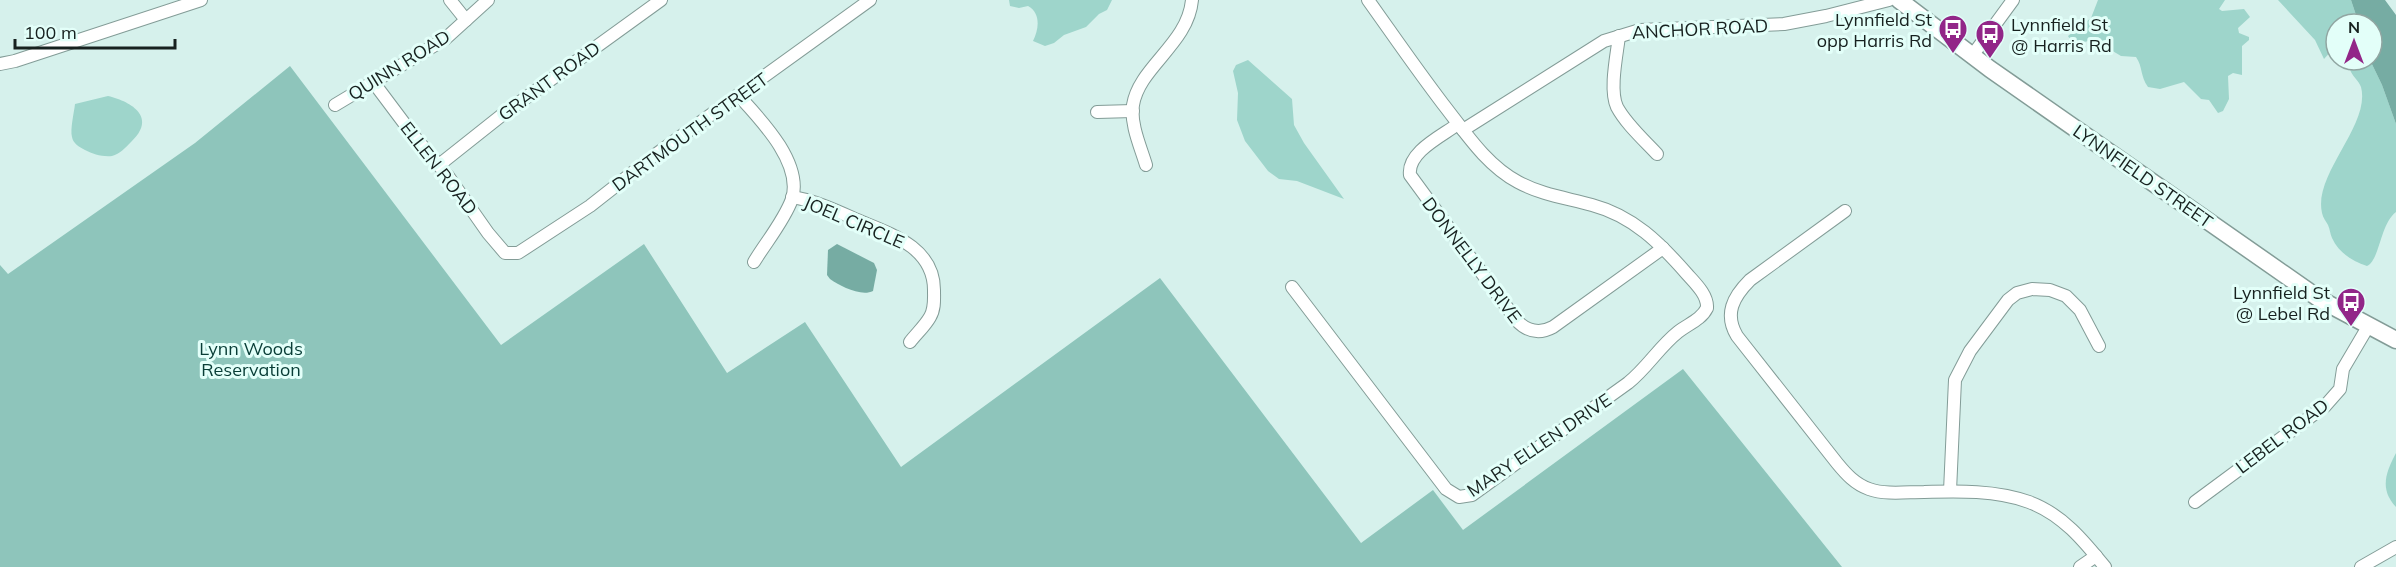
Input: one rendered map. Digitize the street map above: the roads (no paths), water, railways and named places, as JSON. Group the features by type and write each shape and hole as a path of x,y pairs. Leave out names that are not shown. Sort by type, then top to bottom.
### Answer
{"main road":[{"name":"LYNNFIELD STREET","path":"1899,0 1972,56 2321,300 2396,340"}],"street":[{"path":"0,64 201,0"},
{"path":"450,0 466,20"},
{"name":"QUINN ROAD","path":"335,105 445,39 488,0"},
{"name":"GRANT ROAD","path":"439,165 502,115 661,0"},
{"name":"DARTMOUTH STREET","path":"505,253 518,253 541,239 870,0"},
{"path":"1146,165 1133,111 1139,89 1187,23 1192,0"},
{"path":"1368,0 1461,127 1495,165 1519,183 1544,194 1593,205 1620,215 1638,225 1663,248"},
{"name":"ANCHOR ROAD","path":"1461,127 1604,41 1619,36 1640,30 1784,24 1889,0"},
{"path":"1972,56 2013,0"},
{"path":"1619,36 1614,87 1615,102 1622,114 1657,154"},
{"name":"ELLEN ROAD","path":"374,83 505,253"},
{"path":"739,96 764,123 788,160 792,173 792,197 754,262"},
{"path":"1097,112 1133,111"},
{"name":"DONNELLY DRIVE","path":"1461,127 1415,156 1410,165 1410,175 1517,321 1525,328 1534,332 1549,330 1663,248"},
{"name":"JOEL CIRCLE","path":"792,197 819,204 895,235 909,243 920,255 932,274 934,305 930,317 910,342"},
{"path":"1845,210 1750,280 1738,292 1732,305 1731,323 1737,336 1850,478 1876,491 1950,491 2001,495 2037,506 2068,526 2105,567"},
{"name":"MARY ELLEN DRIVE","path":"1292,287 1446,489 1462,497 1472,495 1628,383 1644,370 1671,338 1703,315 1707,305 1705,297 1663,248"},
{"path":"1950,491 1955,380 1970,351 2008,300 2022,291 2038,289 2066,296 2080,310 2099,346"},
{"name":"LEBEL ROAD","path":"2194,502 2325,406 2340,389 2343,369 2369,326"},
{"path":"2361,567 2396,547"},
{"path":"2080,567 2096,556"}],"place":[{"name":"Lynnfield St opp Harris Rd","path":"1953,54"},
{"name":"Lynnfield St @ Harris Rd","path":"1990,60"},
{"name":"Lynnfield St @ Lebel Rd","path":"2351,328"}],"park label":[{"name":"Lynn Woods Reservation","path":"251,358"}]}
